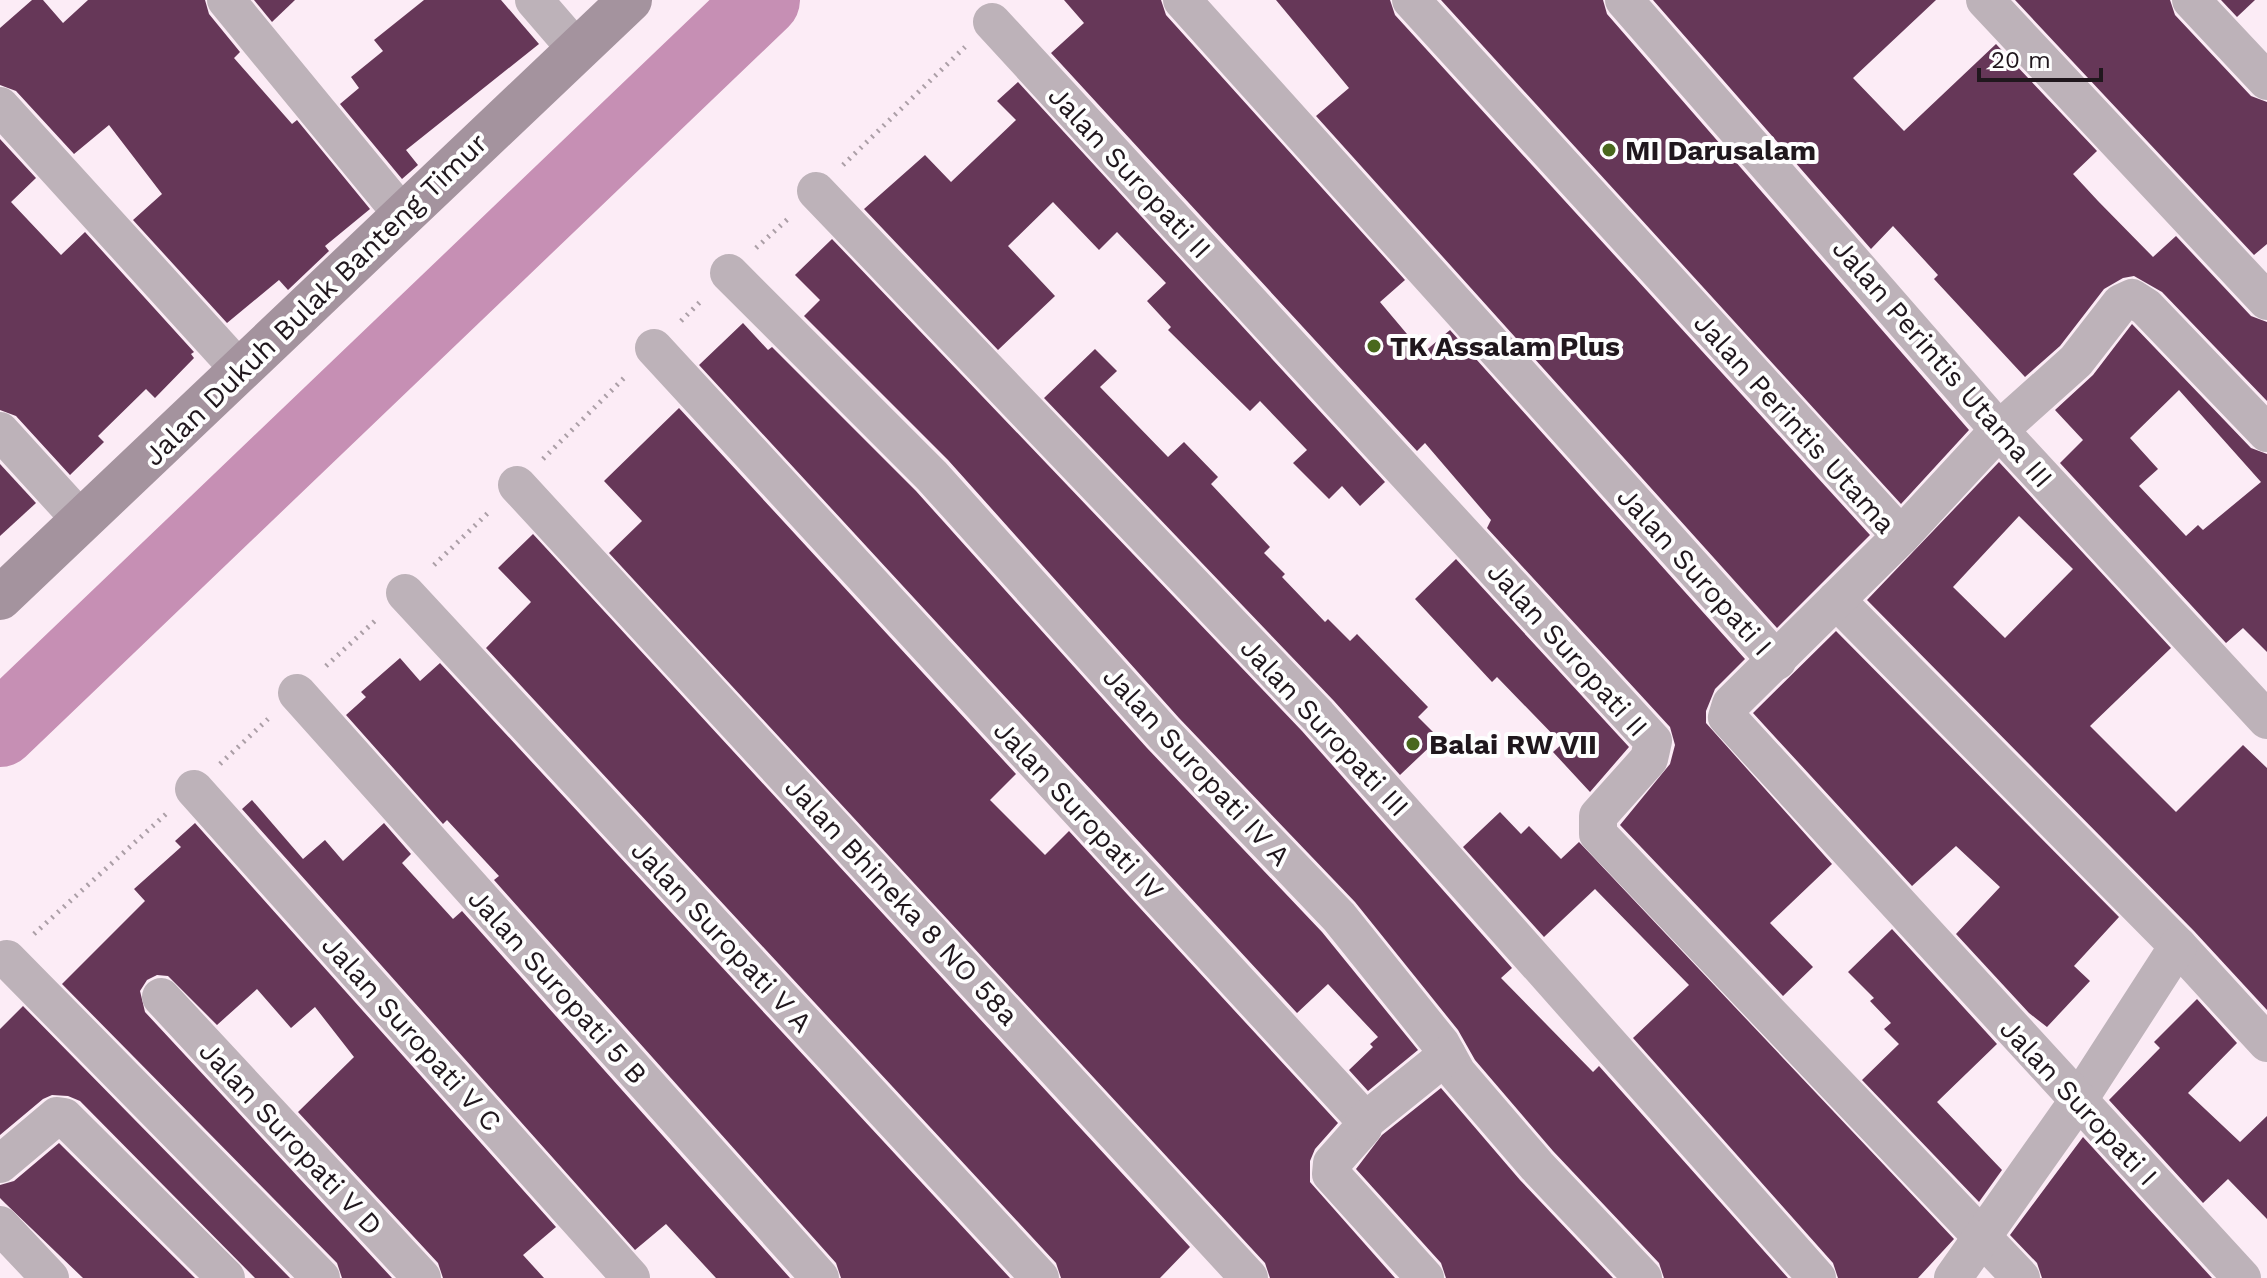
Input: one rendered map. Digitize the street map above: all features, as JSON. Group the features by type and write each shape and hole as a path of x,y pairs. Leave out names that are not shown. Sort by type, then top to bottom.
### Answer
{"street":[{"path":"226,0 402,214"},
{"path":"534,0 578,51"},
{"name":"Jalan Dukuh Bulak Banteng Timur","path":"0,598 630,0"},
{"name":"Jalan Suropati I","path":"1182,0 1777,661 1731,704 1727,717 2242,1278"},
{"name":"Jalan Perintis Utama","path":"1411,0 1901,536 1777,661"},
{"name":"Jalan Perintis Utama III","path":"1624,0 1999,430 2267,720"},
{"path":"1985,0 2267,301"},
{"path":"2191,0 2267,81"},
{"name":"Jalan Suropati II","path":"992,22 1653,741 1649,759 1598,816 1598,834 2021,1278"},
{"path":"0,106 240,370"},
{"name":"Jalan Suropati III","path":"816,191 1318,716 1817,1278"},
{"name":"Jalan Suropati IV A","path":"729,273 932,476 1163,733 1339,917 1447,1055 1457,1073 1537,1166 1643,1278"},
{"path":"1901,536 1999,430 2076,361 2121,303 2132,298 2146,307 2267,433"},
{"name":"Jalan Suropati IV","path":"654,348 1364,1122"},
{"path":"0,431 82,521"},
{"name":"Jalan Bhineka 8 NO 58a","path":"517,485 1249,1278"},
{"name":"Jalan Suropati V A","path":"405,593 1040,1278"},
{"path":"1836,600 2178,946 2267,1043"},
{"name":"Jalan Suropati 5 B","path":"297,693 820,1278"},
{"name":"Jalan Suropati V C","path":"194,789 631,1278"},
{"path":"1953,1278 2078,1101 2178,946"},
{"path":"7,959 321,1278"},
{"name":"Jalan Suropati V D","path":"161,997 422,1278"},
{"path":"1425,1278 1331,1174 1332,1163 1362,1130 1364,1122 1447,1055"},
{"path":"0,1164 57,1116 64,1117 226,1278"},
{"path":"0,1225 50,1278"}],"building":[{"path":"32,0 43,0 63,23 88,0 205,0 209,14 240,52 234,58 292,124 297,120 370,209 325,246 329,251 288,290 279,280 227,323 133,220 162,194 109,125 74,154 16,91 0,85 0,28"},
{"path":"254,0 295,0 272,22"},
{"path":"424,0 501,0 539,44 406,150 418,165 402,179 340,104 359,88 351,77 383,51 374,40"},
{"path":"1064,0 1161,0 1166,15 1405,280 1380,302 1423,353 1450,330 1745,659 1715,689 1706,711 1706,723 1832,864 1770,923 1813,967 1783,996 1620,825 1670,764 1675,745 1670,727 1487,528 1491,520 1425,443 1417,451 1051,53 1084,23"},
{"path":"1276,0 1390,0 1395,15 1870,535 1777,628 1316,116 1349,88"},
{"path":"1441,0 1603,0 1607,14 1969,430 1901,504"},
{"path":"1653,0 1936,0 1853,78 1904,131 1996,44 2097,151 2073,174 2098,201 2153,257 2176,236 2251,316 2267,322 2267,401 2162,292 2134,276 2123,278 2104,289 2060,346 2025,377 1934,279 1938,275 1893,226 1871,249"},
{"path":"2015,0 2170,0 2175,15 2251,96 2267,102 2267,244 2254,255"},
{"path":"2221,0 2255,0 2237,17"},
{"path":"1018,82 1385,482 1360,506 1342,486 1329,499 1293,463 1307,450 1260,401 1250,411 1168,330 1171,327 1147,301 1166,283 1117,232 1099,250 1053,202 1008,246 1055,296 998,350 864,209 925,155 951,182 1016,120 997,101"},
{"path":"0,139 36,178 11,202 61,255 85,232 194,352 191,354 194,358 155,398 146,389 98,436 104,442 70,475 16,416 0,410"},
{"path":"832,239 1302,731 1512,968 1501,978 1593,1072 1599,1066 1788,1278 1664,1278 1659,1263 1553,1151 1475,1060 1458,1030 1355,902 1179,718 948,460 804,316 820,300 795,275"},
{"path":"743,323 768,350 772,347 916,491 1147,748 1322,932 1418,1050 1368,1091 1349,1070 1373,1047 1370,1044 1378,1037 1328,984 1297,1013 699,365"},
{"path":"2132,324 2251,448 2267,454 2267,652 2243,628 2226,643 2060,463 2083,440 2055,410 2093,375","holes":["2179,390 2261,482 2203,530 2198,525 2186,536 2139,486 2158,469 2130,438"]},
{"path":"1095,349 1117,371 1100,387 1168,457 1184,442 1218,477 1211,484 1270,547 1264,553 1285,574 1282,577 1325,622 1328,619 1350,641 1357,634 1428,707 1418,717 1439,738 1400,775 1334,701 1044,398"},
{"path":"679,408 1016,774 990,800 1045,855 1069,831 1338,1123 1315,1149 1310,1161 1310,1182 1395,1278 1270,1278 1265,1263 609,553 642,521 604,481"},
{"path":"1999,462 2171,648 2090,726 2176,812 2243,745 2267,768 2267,1010 2194,931 1867,600","holes":["2019,516 2073,569 2005,638 1953,587"]},
{"path":"0,464 36,503 0,536"},
{"path":"533,534 1190,1247 1160,1278 1061,1278 1056,1263 486,648 531,602 498,568"},
{"path":"1456,559 1629,747 1590,792 1553,752 1562,744 1497,677 1492,682 1415,599"},
{"path":"1836,631 2119,917 2074,966 2090,981 2047,1027 2029,1013 1956,934 2000,887 1956,846 1912,886 1753,713"},
{"path":"400,658 420,681 440,663 1010,1278 841,1278 836,1263 494,880 499,876 447,820 443,824 346,715 366,697 361,692"},
{"path":"252,800 303,859 325,840 343,861 384,823 411,854 402,863 453,919 462,911 790,1278 716,1278 666,1224 635,1250 242,809"},
{"path":"1500,812 1521,834 1529,826 1561,859 1579,842 1954,1239 1918,1278 1838,1278 1833,1263 1633,1038 1689,985 1595,889 1544,937 1463,847"},
{"path":"195,823 556,1227 523,1255 544,1278 443,1278 438,1263 298,1112 354,1057 315,1007 291,1028 257,989 217,1025 168,976 157,975 147,980 140,991 145,1012 392,1278 342,1278 337,1263 62,984 145,901 134,889 181,847 175,841"},
{"path":"1892,929 1997,1044 1937,1102 2002,1170 1979,1202 1862,1080 1899,1044 1884,1029 1891,1023 1870,1001 1874,998 1848,972"},
{"path":"2197,999 2237,1043 2188,1093 2240,1142 2267,1116 2267,1219 2228,1179 2203,1203 2109,1100 2160,1048 2154,1042"},
{"path":"23,1006 290,1278 255,1278 80,1101 52,1095 0,1135 0,1029"},
{"path":"1441,1088 1520,1180 1613,1278 1446,1278 1441,1263 1356,1169 1382,1135"},
{"path":"2083,1137 2212,1278 2042,1278 2037,1263 2010,1235"},
{"path":"59,1143 195,1278 83,1278 0,1198 0,1185 14,1181"}],"waterway":[{"path":"0,730 763,0"}],"place":[{"name":"MI Darusalam","path":"1609,150"},
{"name":"TK Assalam Plus","path":"1374,346"},
{"name":"Balai RW VII","path":"1413,744"}]}
